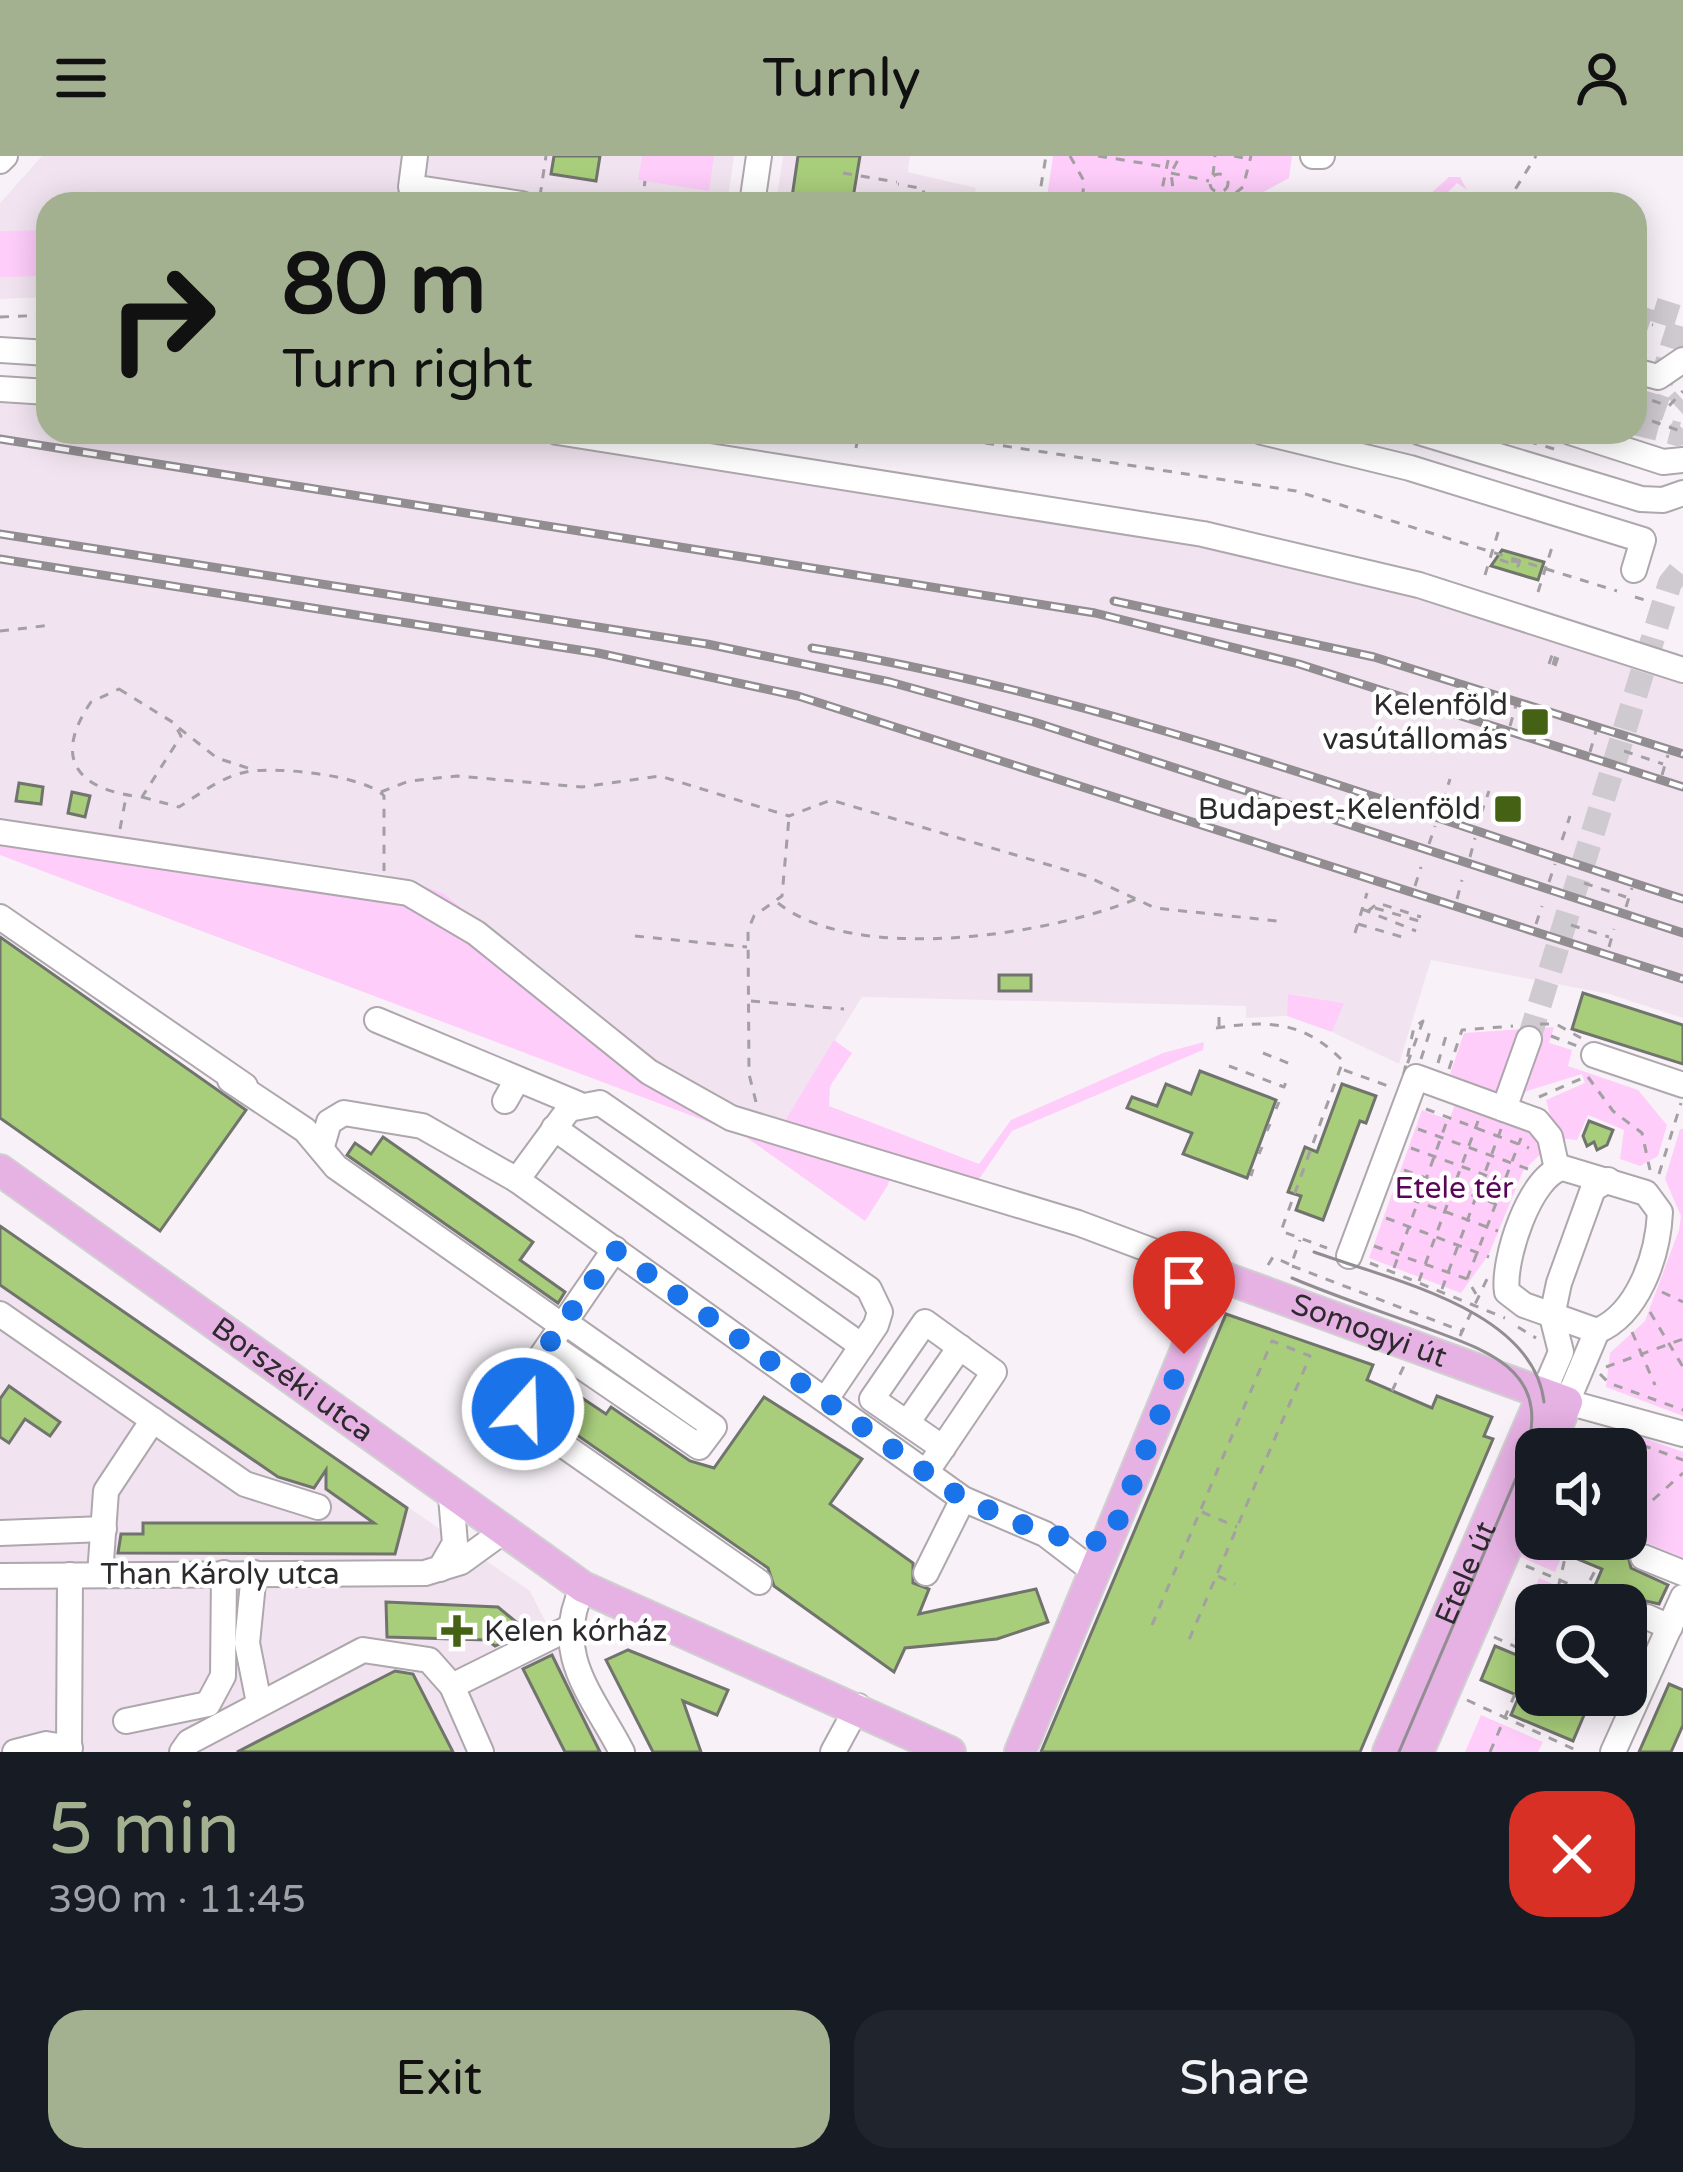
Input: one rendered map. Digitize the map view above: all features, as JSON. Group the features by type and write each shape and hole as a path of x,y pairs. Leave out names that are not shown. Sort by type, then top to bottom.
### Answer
{"main road":[{"name":"Borszéki utca","path":"0,1170 501,1533 583,1587 858,1706 950,1752"},
{"name":"Somogyi út","path":"1217,1275 1555,1398"},
{"path":"1021,1752 1217,1275"},
{"path":"1497,1379 1520,1406 1530,1428"},
{"name":"Etele út","path":"1542,1428 1555,1398"},
{"name":"Etele út","path":"1388,1752 1515,1486"},
{"name":"Etele út","path":"1418,1752 1515,1525"}],"street":[{"path":"409,192 415,156"},
{"path":"754,192 759,156"},
{"path":"0,350 36,352"},
{"path":"1647,373 1663,376 1683,360"},
{"path":"0,389 36,391"},
{"path":"632,444 1221,538 1419,586 1683,670"},
{"path":"1301,468 1306,444"},
{"path":"1313,444 1643,540 1634,570"},
{"path":"1492,444 1633,497 1678,495"},
{"path":"1607,444 1663,462 1683,460"},
{"name":"Somogyi út","path":"0,832 382,887 436,905 682,1094 731,1118 1078,1223 1217,1275"},
{"path":"0,917 230,1080 275,1106 322,1146 336,1167 560,1332 699,1447 714,1426 560,1332"},
{"path":"377,1020 398,1046 511,1090 609,1106 868,1289 880,1312 826,1399"},
{"path":"1506,1110 1540,1038"},
{"path":"1586,1062 1683,1085"},
{"path":"230,1080 309,1109 422,1126 517,1180 963,1499 1045,1534 1096,1573"},
{"path":"517,1180 554,1128 578,1104"},
{"path":"1353,1248 1407,1116 1506,1110 1546,1128 1551,1169 1532,1194 1504,1273 1507,1292 1523,1305 1608,1334"},
{"path":"322,1146 329,1122 344,1112"},
{"path":"554,1128 862,1346"},
{"path":"1551,1169 1646,1193 1660,1212 1660,1227 1630,1309 1555,1398"},
{"path":"1552,1316 1593,1189 1608,1180"},
{"path":"615,1250 520,1393 533,1424 759,1582"},
{"path":"0,1314 245,1484 319,1507"},
{"path":"1552,1316 1583,1360"},
{"path":"927,1471 943,1448 994,1372 925,1322 872,1399 943,1448"},
{"path":"907,1424 960,1347"},
{"name":"Somogyi út","path":"1555,1398 1683,1434"},
{"path":"100,1575 106,1491 153,1420"},
{"path":"440,1569 454,1543 451,1497"},
{"path":"926,1573 963,1499"},
{"path":"0,1533 104,1528"},
{"name":"Than Károly utca","path":"0,1576 440,1569 479,1551 501,1533"},
{"path":"1045,1534 1109,1543"},
{"path":"1647,1553 1683,1573"},
{"path":"126,1721 208,1704 223,1676 224,1573"},
{"path":"254,1573 247,1643 259,1703"},
{"path":"15,1752 34,1745 69,1750 70,1575"},
{"path":"583,1587 567,1629 569,1649 622,1752"},
{"path":"1647,1667 1660,1630 1683,1597"},
{"path":"452,1686 567,1629"},
{"path":"1660,1630 1683,1663"},
{"path":"182,1752 189,1742 363,1649 429,1660 452,1686 481,1752"},
{"path":"833,1752 858,1706"},
{"path":"1613,1752 1629,1716"}],"path":[{"path":"541,192 546,156"},
{"path":"1040,192 1046,156"},
{"path":"1070,156 1084,181 1083,192"},
{"path":"1098,156 1167,167"},
{"path":"1162,192 1169,156"},
{"path":"1173,192 1171,173 1180,156"},
{"path":"1215,156 1212,179 1221,191 1227,181"},
{"path":"1234,156 1251,158 1245,184 1235,192"},
{"path":"1514,192 1535,159 1528,156"},
{"path":"843,173 924,192"},
{"path":"1171,173 1212,179 1222,175 1227,181 1245,184"},
{"path":"644,192 645,181"},
{"path":"0,317 36,316"},
{"path":"1647,323 1653,325"},
{"path":"1647,399 1669,406 1683,391"},
{"path":"1647,420 1683,432"},
{"path":"856,448 857,444"},
{"path":"992,444 1296,491 1617,591"},
{"path":"1485,574 1500,526"},
{"path":"1538,592 1553,544"},
{"path":"1635,597 1652,602"},
{"path":"0,631 52,625"},
{"path":"256,770 221,781 178,807 94,784 74,769 69,752 79,719 91,702 119,689 217,758 256,770 352,779 380,792 409,781 457,776 582,787 660,776 789,816 831,800 1086,876 1155,908 1277,921"},
{"path":"1472,713 1479,694"},
{"path":"1510,726 1516,706"},
{"path":"142,797 181,736 173,723"},
{"path":"1590,752 1596,731"},
{"path":"1624,751 1663,764"},
{"path":"1662,775 1668,755"},
{"path":"1443,802 1450,779"},
{"path":"1481,814 1489,790"},
{"path":"380,792 387,824 382,887"},
{"path":"116,851 126,795"},
{"path":"777,1131 749,1074 748,947 751,921 778,903 787,878 789,816"},
{"path":"1562,840 1570,816"},
{"path":"1429,844 1435,826"},
{"path":"1470,857 1475,838"},
{"path":"1549,882 1555,864"},
{"path":"1415,886 1421,867"},
{"path":"1457,899 1462,880"},
{"path":"1584,883 1626,897"},
{"path":"1626,907 1632,888"},
{"path":"1355,933 1367,893"},
{"path":"778,903 809,924 854,936 964,937 1060,923 1136,899"},
{"path":"1536,924 1542,906"},
{"path":"1365,910 1376,907 1420,919"},
{"path":"1365,910 1416,931"},
{"path":"1358,924 1409,939"},
{"path":"1571,926 1609,937"},
{"path":"1609,947 1614,929"},
{"path":"635,936 748,947"},
{"path":"749,1000 844,1010"},
{"path":"1220,1016 1218,1028 1267,1021 1298,1028 1326,1044 1343,1061 1281,1231 1397,1255 1467,1279 1478,1295 1475,1302"},
{"path":"1423,1021 1403,1065 1414,1027 1423,1021"},
{"path":"1407,1116 1462,1030"},
{"path":"1418,1201 1407,1116 1430,1031"},
{"path":"1426,1178 1407,1116 1446,1036"},
{"path":"1540,1038 1586,1062 1613,1111 1642,1133 1647,1165 1657,1182"},
{"path":"1263,1053 1293,1065"},
{"path":"1419,1282 1476,1128 1540,1096 1586,1062"},
{"path":"1229,1066 1284,1087 1287,1080"},
{"path":"1340,1069 1442,1137 1511,1163 1551,1169"},
{"path":"1657,1182 1683,1095"},
{"path":"1276,1109 1279,1102"},
{"path":"1442,1290 1506,1110"},
{"path":"1467,1279 1518,1144 1506,1110"},
{"path":"1407,1116 1448,1118 1534,1150"},
{"path":"1407,1116 1435,1157 1522,1189"},
{"path":"1393,1272 1448,1118"},
{"path":"1268,1131 1270,1124"},
{"path":"1259,1154 1262,1147"},
{"path":"1251,1176 1253,1168"},
{"path":"1648,1177 1657,1182"},
{"path":"1426,1178 1496,1204"},
{"path":"1418,1201 1506,1234"},
{"path":"1367,1211 1496,1259"},
{"path":"1291,1265 1301,1238"},
{"path":"1353,1248 1393,1272 1475,1302 1583,1360 1609,1383 1683,1410"},
{"path":"1263,1273 1273,1257 1462,1331"},
{"path":"1654,1280 1664,1294 1683,1303"},
{"path":"1643,1310 1646,1303 1683,1367"},
{"path":"1608,1334 1631,1331 1638,1323"},
{"path":"1631,1331 1654,1385"},
{"path":"1583,1360 1641,1354 1683,1339"},
{"path":"1152,1625 1272,1341 1310,1357 1189,1640"},
{"path":"1393,1391 1404,1366"},
{"path":"1647,1447 1683,1460"},
{"path":"1647,1504 1683,1473"},
{"path":"1200,1511 1237,1527"},
{"path":"1501,1556 1568,1584"},
{"path":"1563,1582 1565,1560"},
{"path":"1588,1584 1597,1567"},
{"path":"1216,1575 1235,1584"},
{"path":"1471,1627 1515,1648"},
{"path":"1444,1689 1580,1752"},
{"path":"1490,1752 1515,1694"}],"shaded area":[{"path":"42,156 734,156 729,192 36,192 36,298 0,299 0,203"},
{"path":"783,156 910,156 908,172 976,188 975,192 778,192"},
{"path":"0,384 36,384 36,444 695,444 1322,549 1683,664 1683,1018 1609,994 1431,960 1399,1064 1332,1032 1343,1003 1289,994 1287,1016 1246,1018 1246,1006 862,997 783,1124 735,1108 652,1062 445,894 383,874 0,821"},
{"path":"0,1226 530,1591 612,1752 0,1752"}],"green space":[{"path":"642,156 714,156 709,191 638,180"},
{"path":"1053,156 1292,156 1289,178 1263,192 1048,192"},
{"path":"1449,177 1460,177 1467,190 1457,183 1448,192 1432,192"},
{"path":"36,230 36,276 0,277 0,231"},
{"path":"0,821 415,883 445,894 604,1026 735,1105 783,1124 834,1040 852,1053 830,1086 829,1106 979,1164 1011,1120 1163,1053 1204,1042 1203,1050 1012,1131 977,1182 895,1159 888,1185 865,1221 743,1135 0,855"},
{"path":"1288,994 1344,1003 1332,1032 1287,1016"},
{"path":"1554,1027 1549,1043 1572,1050 1568,1066 1638,1090 1667,1125 1658,1156 1640,1166 1620,1159 1624,1130 1588,1115 1577,1140 1556,1138 1546,1100 1585,1083 1582,1074 1527,1091 1516,1101 1450,1074 1464,1033"},
{"name":"Etele tér","path":"1456,1102 1534,1130 1545,1150 1523,1171 1489,1254 1461,1293 1369,1258 1422,1110 1449,1120"},
{"path":"1683,1129 1683,1416 1606,1387 1610,1353 1645,1321 1679,1230 1681,1216 1665,1179"},
{"path":"1647,1439 1683,1452 1683,1558 1647,1543"},
{"path":"1528,1560 1560,1560 1555,1572"},
{"path":"1481,1715 1543,1742 1538,1752 1465,1752"}],"building":[{"path":"554,156 600,156 596,181 551,174"},
{"path":"798,156 860,156 854,192 793,192"},
{"path":"1502,550 1544,562 1538,580 1491,566"},
{"path":"19,783 43,787 41,804 16,801"},
{"path":"72,792 90,796 85,817 68,813"},
{"path":"0,937 246,1110 160,1231 0,1118"},
{"path":"999,975 1031,975 1031,991 999,991"},
{"path":"1583,993 1683,1025 1683,1064 1572,1029"},
{"path":"1200,1071 1276,1100 1247,1178 1183,1154 1192,1133 1127,1108 1132,1097 1157,1106 1166,1084 1191,1094"},
{"path":"1342,1084 1376,1096 1366,1123 1360,1121 1323,1220 1296,1210 1301,1196 1288,1192 1305,1147 1317,1152"},
{"path":"1589,1121 1613,1130 1607,1145 1597,1150 1594,1142 1587,1146 1583,1136"},
{"path":"383,1137 533,1242 520,1260 565,1292 558,1303 347,1155 355,1143 371,1154"},
{"path":"0,1226 407,1508 395,1554 118,1553 121,1534 143,1534 143,1523 374,1523 326,1489 326,1470 314,1488 278,1477 0,1285"},
{"path":"1226,1314 1373,1365 1367,1380 1432,1408 1437,1396 1492,1417 1484,1436 1493,1439 1360,1752 1041,1752"},
{"path":"9,1386 60,1422 50,1436 25,1419 9,1443 0,1437 0,1399"},
{"path":"573,1392 606,1414 611,1407 690,1461 714,1468 764,1397 862,1459 830,1504 913,1563 913,1583 929,1589 919,1614 1036,1589 1048,1622 997,1639 905,1648 894,1672 774,1586 768,1568 554,1419"},
{"path":"1580,1560 1629,1560 1631,1568 1668,1585 1659,1604 1647,1601 1647,1584 1596,1584 1602,1569"},
{"name":"Kelen kórház","path":"386,1602 498,1607 527,1631 495,1646 487,1640 387,1637"},
{"path":"1495,1646 1515,1654 1515,1694 1481,1680"},
{"path":"628,1650 728,1690 717,1715 683,1701 701,1752 653,1752 606,1660"},
{"path":"552,1655 600,1752 565,1752 523,1669"},
{"path":"395,1671 413,1674 453,1752 237,1752"},
{"path":"1669,1684 1683,1690 1683,1725 1671,1752 1639,1752"},
{"path":"1515,1706 1515,1716 1584,1716 1573,1741 1511,1715"}],"tunnel":[{"path":"1647,307 1681,318 1654,405 1671,411 1683,400"},
{"path":"1647,426 1678,434 1683,429"},
{"path":"1529,1039 1670,583 1683,567"}],"tram line":[{"path":"1314,1252 1417,1287 1486,1321 1514,1343 1534,1370 1544,1402"},
{"path":"1292,1278 1490,1355 1523,1384 1531,1405 1523,1462 1399,1752"}],"railway":[{"path":"0,439 1095,613 1299,664 1683,787"},
{"path":"0,534 707,644 890,682 1034,722 1683,933"},
{"path":"0,559 598,653 798,696 1683,979"},
{"path":"1114,601 1374,657 1683,754"},
{"path":"812,648 923,669 1143,725 1683,899"}],"place":[{"name":"Kelenföld vasútállomás","path":"1535,722"},
{"name":"Budapest-Kelenföld","path":"1508,809"},
{"name":"Kelen kórház","path":"457,1631"}],"route":[{"path":"523,1409 520,1393 526,1376 615,1250 963,1499 1045,1534 1091,1536 1109,1543 1184,1354"}]}
